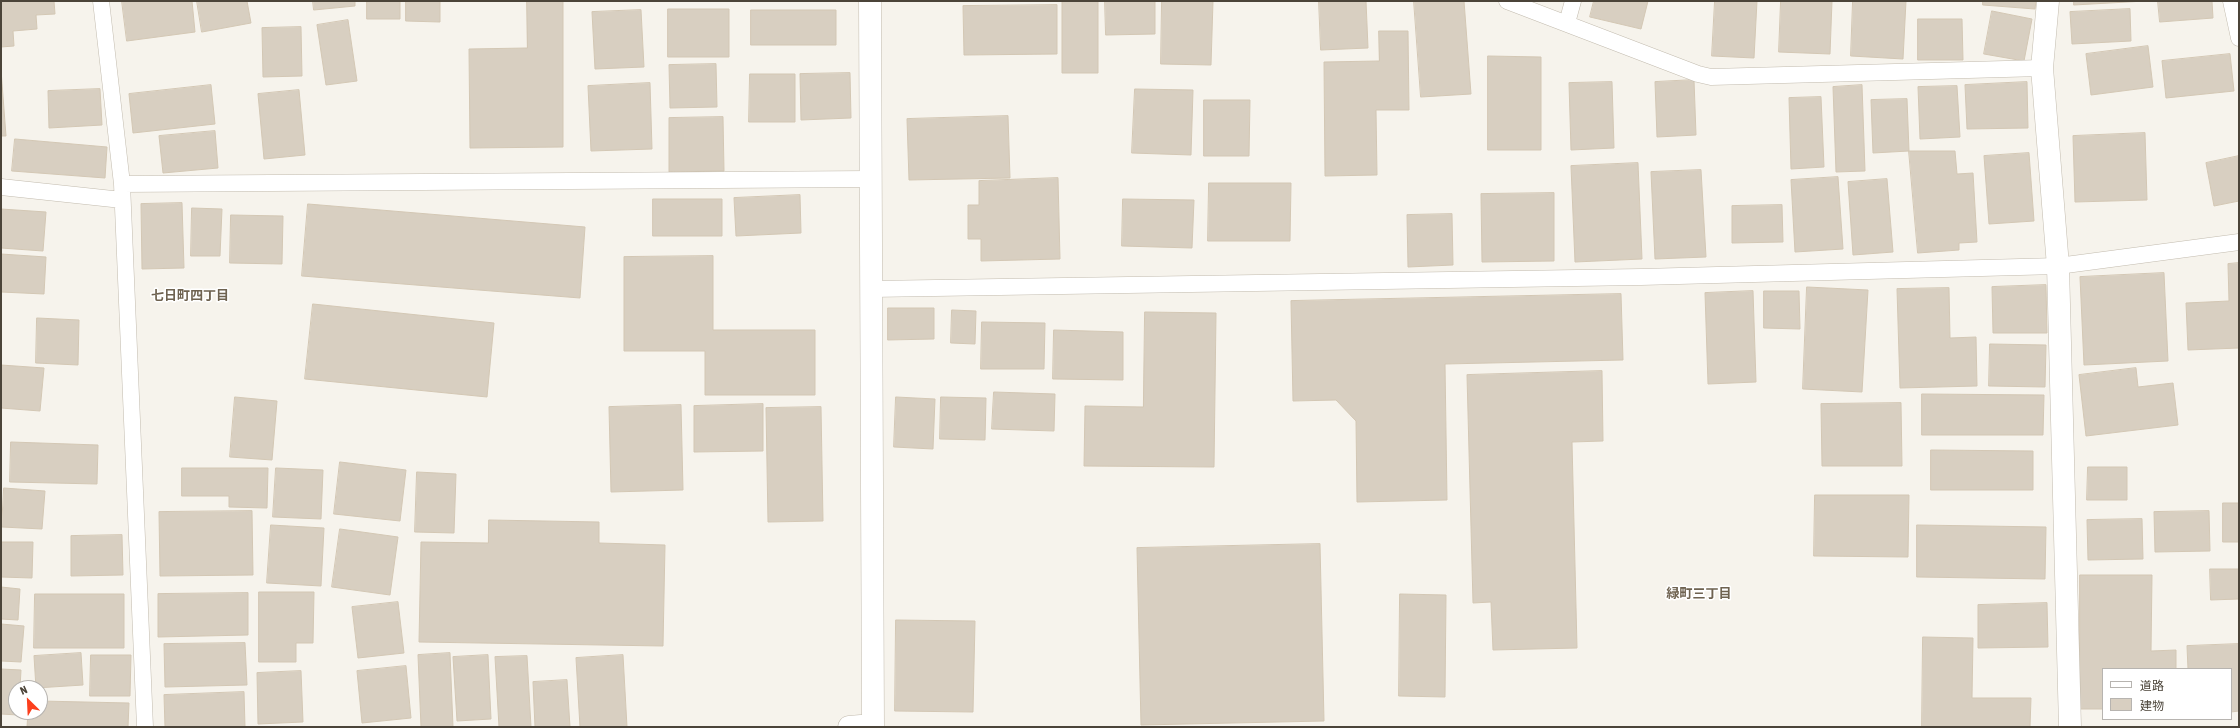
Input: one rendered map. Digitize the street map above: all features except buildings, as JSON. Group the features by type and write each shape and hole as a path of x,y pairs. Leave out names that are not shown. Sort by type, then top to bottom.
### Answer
{"street":[{"path":"849,727 873,726 870,1"},
{"path":"2048,1 2042,68 2058,266 2070,727"}],"lane":[{"path":"101,1 122,184 145,727"},
{"path":"1507,1 1698,74 1711,77 2042,68"},
{"path":"1567,23 1573,1"},
{"path":"2231,1 2239,38"},
{"path":"122,184 870,179"},
{"path":"1,187 122,200"},
{"path":"871,288 1641,277 2058,266 2239,242"}],"district":[{"name":"七日町四丁目","path":"190,296"},
{"name":"緑町三丁目","path":"1699,594"}]}
